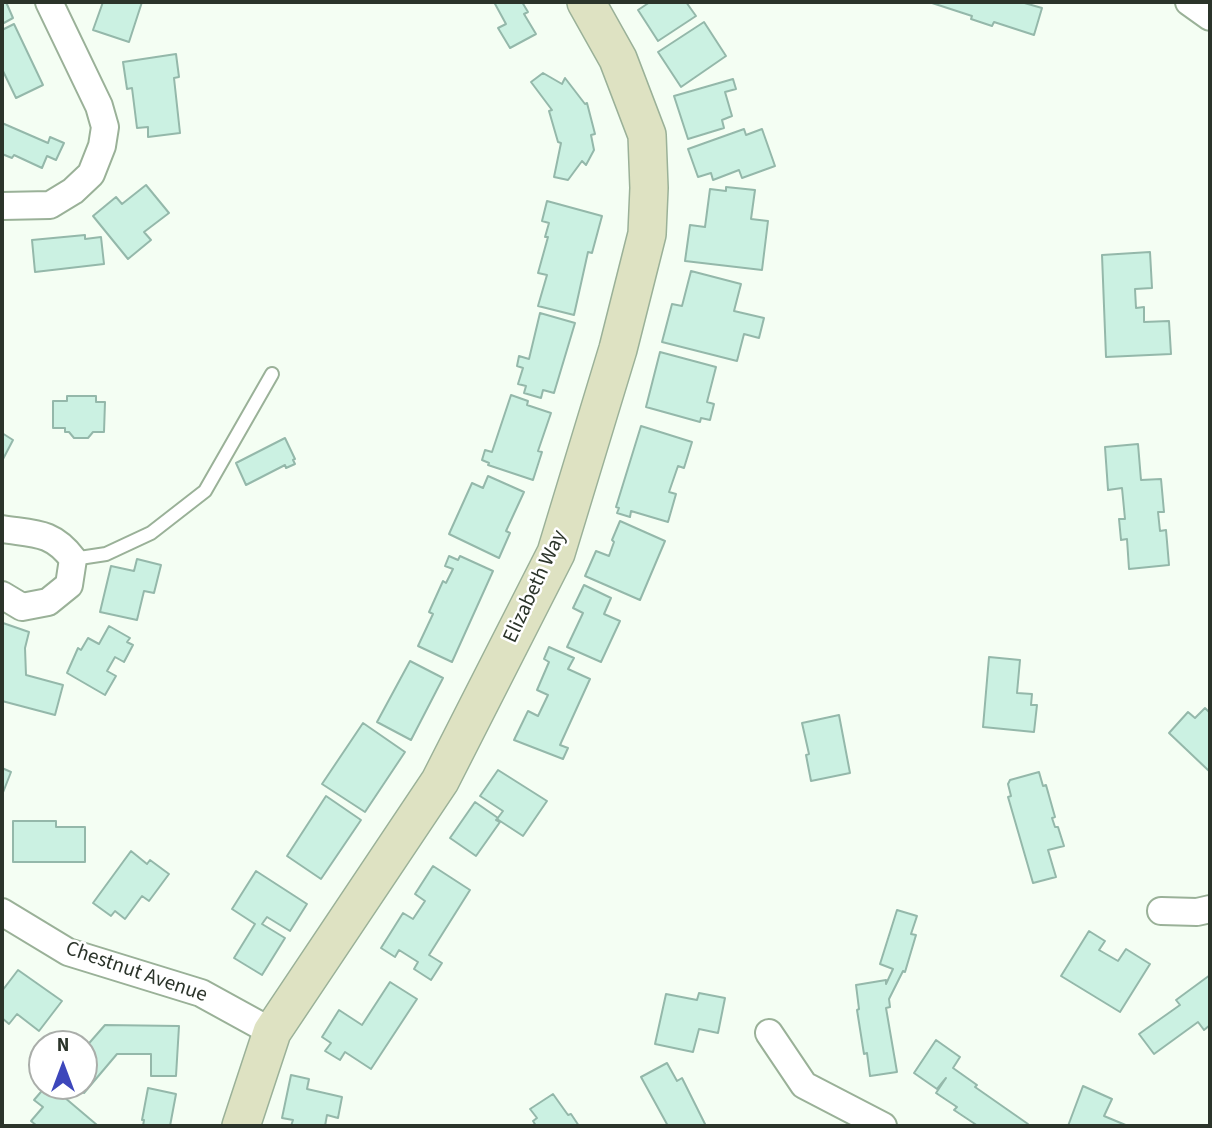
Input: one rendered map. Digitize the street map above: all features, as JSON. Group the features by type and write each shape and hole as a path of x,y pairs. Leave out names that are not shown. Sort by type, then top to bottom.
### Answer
{"street":[{"path":"2,206 50,205 73,191 91,174 102,146 105,127 99,106 49,2"},
{"name":"Elizabeth Way","path":"241,1126 272,1032 440,780 556,553 607,387 647,234 647,135 618,59 586,2"},
{"path":"1189,2 1210,18"},
{"path":"2,529 45,536 61,544 73,559 69,585 48,602 22,607 2,595"},
{"path":"1161,911 1197,912 1210,909"},
{"name":"Chestnut Avenue","path":"2,912 68,952 201,993 272,1032"},
{"path":"769,1032 804,1085 883,1126"}],"lane":[{"path":"73,559 106,554 151,533 205,491 272,374"}],"building":[{"path":"2,2 6,2 13,18 2,24"},
{"path":"103,2 142,2 129,42 93,30"},
{"path":"494,2 522,2 528,12 524,14 536,34 510,48 498,28 506,24"},
{"path":"650,2 686,2 696,16 658,41 638,10"},
{"path":"929,2 1021,2 1042,8 1034,35 994,22 992,26 971,19 972,16"},
{"path":"704,22 726,56 681,87 658,52"},
{"path":"14,24 43,85 16,98 2,69 2,30"},
{"path":"176,54 179,77 174,78 180,133 148,137 148,127 137,128 132,88 127,89 123,62"},
{"path":"543,73 562,84 565,78 585,104 587,103 595,134 591,135 594,150 586,165 582,161 568,180 554,177 561,143 558,142 549,111 552,110 531,82"},
{"path":"733,79 736,89 725,92 732,116 722,120 724,128 688,139 674,96"},
{"path":"2,123 48,143 50,137 64,143 56,160 47,156 42,168 14,155 12,158 2,154"},
{"path":"744,129 746,135 762,129 775,166 742,178 739,170 713,180 711,173 698,177 688,149"},
{"path":"146,185 169,213 144,232 151,240 128,259 93,216 116,197 122,204"},
{"path":"726,187 755,190 751,219 768,221 762,270 685,261 690,225 705,227 710,189 726,191"},
{"path":"547,201 602,216 592,253 588,252 574,315 538,306 547,275 538,273 548,237 545,237 549,223 542,221"},
{"path":"85,235 85,239 101,237 104,264 35,272 32,240"},
{"path":"1150,252 1152,288 1135,289 1136,308 1144,307 1144,322 1169,321 1171,354 1106,357 1102,255"},
{"path":"691,271 741,284 734,311 764,318 759,338 744,334 737,361 662,342 672,304 682,306"},
{"path":"540,313 575,323 554,393 543,390 541,398 524,393 526,386 518,384 523,368 517,366 519,356 529,359"},
{"path":"660,352 716,367 707,402 714,404 710,420 701,418 700,422 646,407"},
{"path":"511,395 528,401 527,405 551,413 538,451 542,452 533,480 488,465 489,463 482,460 485,450 492,452"},
{"path":"67,396 96,396 96,402 105,402 104,432 93,432 88,438 74,438 69,432 65,432 65,428 53,428 53,401 67,401"},
{"path":"641,426 692,442 684,468 678,466 669,492 676,494 668,522 631,511 630,517 617,513 619,508 616,507"},
{"path":"2,433 13,440 2,461"},
{"path":"285,438 295,464 286,468 285,465 246,485 236,463"},
{"path":"1138,444 1141,480 1161,479 1164,512 1158,512 1160,531 1166,530 1169,565 1129,569 1127,539 1121,540 1119,519 1125,519 1122,488 1108,490 1105,447"},
{"path":"488,476 524,492 506,531 510,533 499,558 449,534 472,483 483,488"},
{"path":"620,521 665,541 640,600 585,576 596,551 609,556"},
{"path":"449,556 458,560 460,556 493,571 452,662 418,646 433,614 429,612 443,581 446,583 453,569 445,566"},
{"path":"137,559 161,565 154,593 144,591 137,620 100,612 111,566 134,571"},
{"path":"584,585 611,598 604,614 620,621 601,662 567,647 583,613 573,608"},
{"path":"3,623 29,632 25,648 26,675 63,685 55,715 2,701"},
{"path":"109,626 130,638 127,642 133,645 124,662 115,657 107,671 116,676 105,695 67,673 78,648 81,650 88,638 99,644"},
{"path":"549,647 574,658 568,669 590,679 560,745 568,748 563,759 514,740 528,711 538,716 548,695 537,690 549,662 544,659"},
{"path":"989,657 1020,660 1017,693 1032,694 1031,705 1037,705 1034,732 983,727"},
{"path":"410,661 443,678 411,740 377,722"},
{"path":"1205,708 1210,713 1209,771 1169,733 1188,712 1195,718"},
{"path":"839,715 850,773 811,781 806,755 809,754 802,723"},
{"path":"363,723 405,752 365,812 322,784"},
{"path":"2,768 11,772 2,795"},
{"path":"498,770 547,801 523,836 497,819 503,811 480,796"},
{"path":"1039,772 1043,786 1046,785 1055,817 1052,818 1064,846 1048,850 1056,877 1033,883 1008,797 1011,796 1008,784 1010,780"},
{"path":"326,796 361,820 321,879 287,856"},
{"path":"475,802 500,822 476,856 450,838"},
{"path":"13,821 56,821 56,827 85,827 85,862 13,862"},
{"path":"131,851 147,864 150,860 169,874 149,901 142,896 125,919 115,911 111,916 93,903"},
{"path":"433,866 470,890 429,955 442,963 431,980 414,969 418,962 399,950 395,957 381,948 403,913 413,919 425,901 415,894"},
{"path":"256,871 307,904 290,931 267,917 262,924 285,938 262,975 234,958 255,924 232,909"},
{"path":"897,910 917,916 911,934 916,935 905,972 903,971 889,999 890,1007 886,1008 897,1072 870,1076 857,1010 856,985 886,980 886,984 893,969 880,964"},
{"path":"1089,931 1105,941 1099,950 1118,961 1126,949 1150,964 1120,1012 1061,976"},
{"path":"18,970 62,1001 38,1030 17,1014 9,1024 2,1018 2,991"},
{"path":"1210,975 1210,1025 1204,1030 1198,1022 1154,1054 1139,1034 1180,1005 1176,1000"},
{"path":"390,982 417,999 371,1069 345,1052 340,1060 325,1051 331,1043 322,1037 339,1010 362,1025"},
{"path":"699,993 725,998 718,1033 699,1029 693,1052 655,1044 666,994 697,1000"},
{"path":"105,1025 179,1026 176,1076 151,1076 151,1054 117,1054 98,1076 98,1033"},
{"path":"936,1040 960,1057 953,1068 1028,1124 978,1126 954,1110 957,1107 936,1093 946,1078 937,1089 914,1073"},
{"path":"667,1063 677,1081 682,1078 706,1126 668,1126 641,1077"},
{"path":"291,1075 309,1079 307,1089 342,1097 338,1118 327,1115 325,1126 291,1126 293,1120 282,1118"},
{"path":"1083,1086 1112,1099 1104,1116 1128,1126 1068,1126"},
{"path":"148,1088 176,1094 170,1126 143,1126"},
{"path":"553,1094 579,1126 536,1126 533,1121 537,1118 530,1109"},
{"path":"34,1100 68,1100 97,1125 37,1126 31,1121 43,1107"}]}
